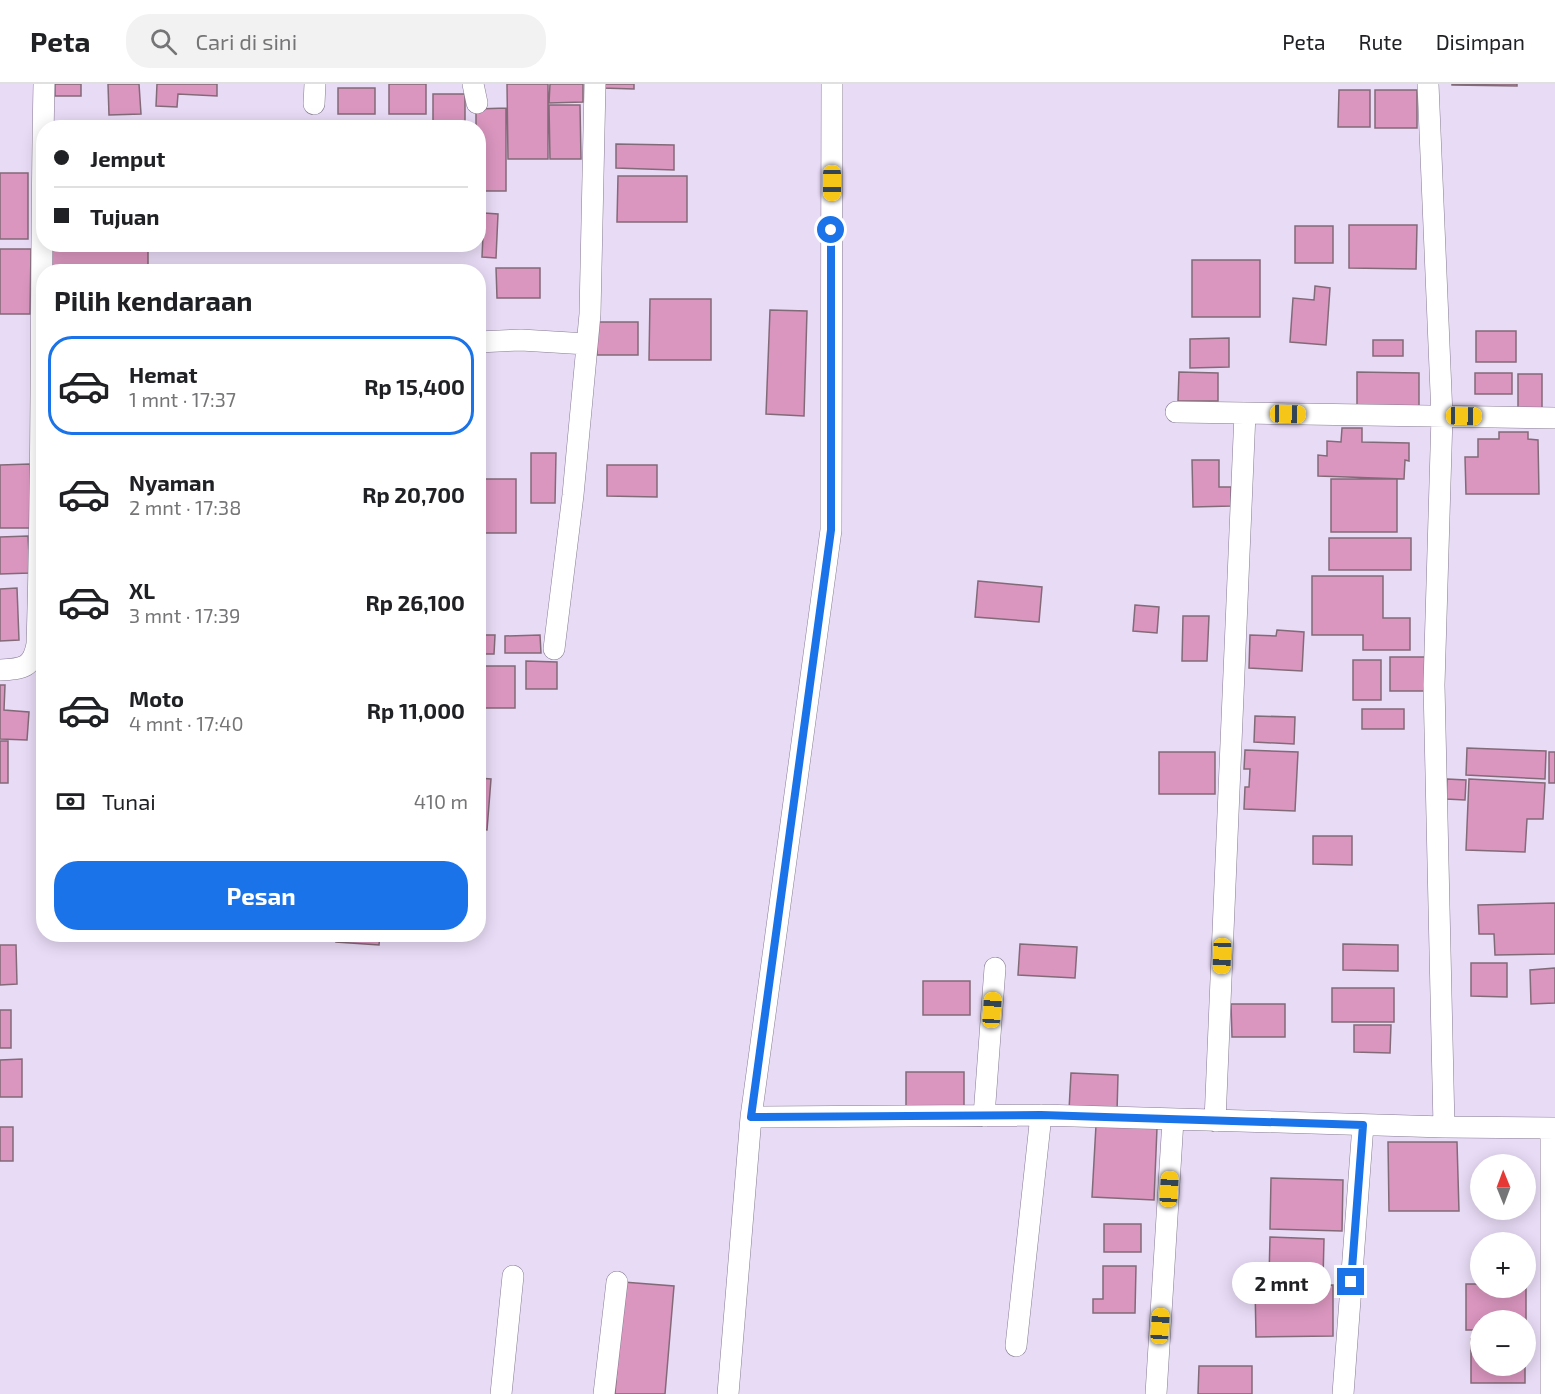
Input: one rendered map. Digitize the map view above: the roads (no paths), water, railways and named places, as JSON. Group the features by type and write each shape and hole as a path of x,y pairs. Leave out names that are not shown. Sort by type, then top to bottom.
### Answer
{"street":[{"path":"43,120 44,84"},
{"path":"554,649 573,495 590,314 595,84"},
{"path":"728,1394 751,1117 831,530 832,84"},
{"path":"1428,84 1442,416 1434,685 1444,1127"},
{"path":"486,342 521,340 587,344"},
{"path":"1176,412 1555,418"},
{"path":"1215,1121 1245,413"},
{"path":"0,669 19,669 28,664 36,650"},
{"path":"984,1116 995,968"},
{"path":"751,1117 1041,1115 1363,1125 1553,1128 1551,1394"},
{"path":"1016,1346 1041,1115"},
{"path":"1156,1394 1173,1120"},
{"path":"1343,1394 1363,1125"},
{"path":"501,1394 513,1276"},
{"path":"604,1394 617,1282"}]}
